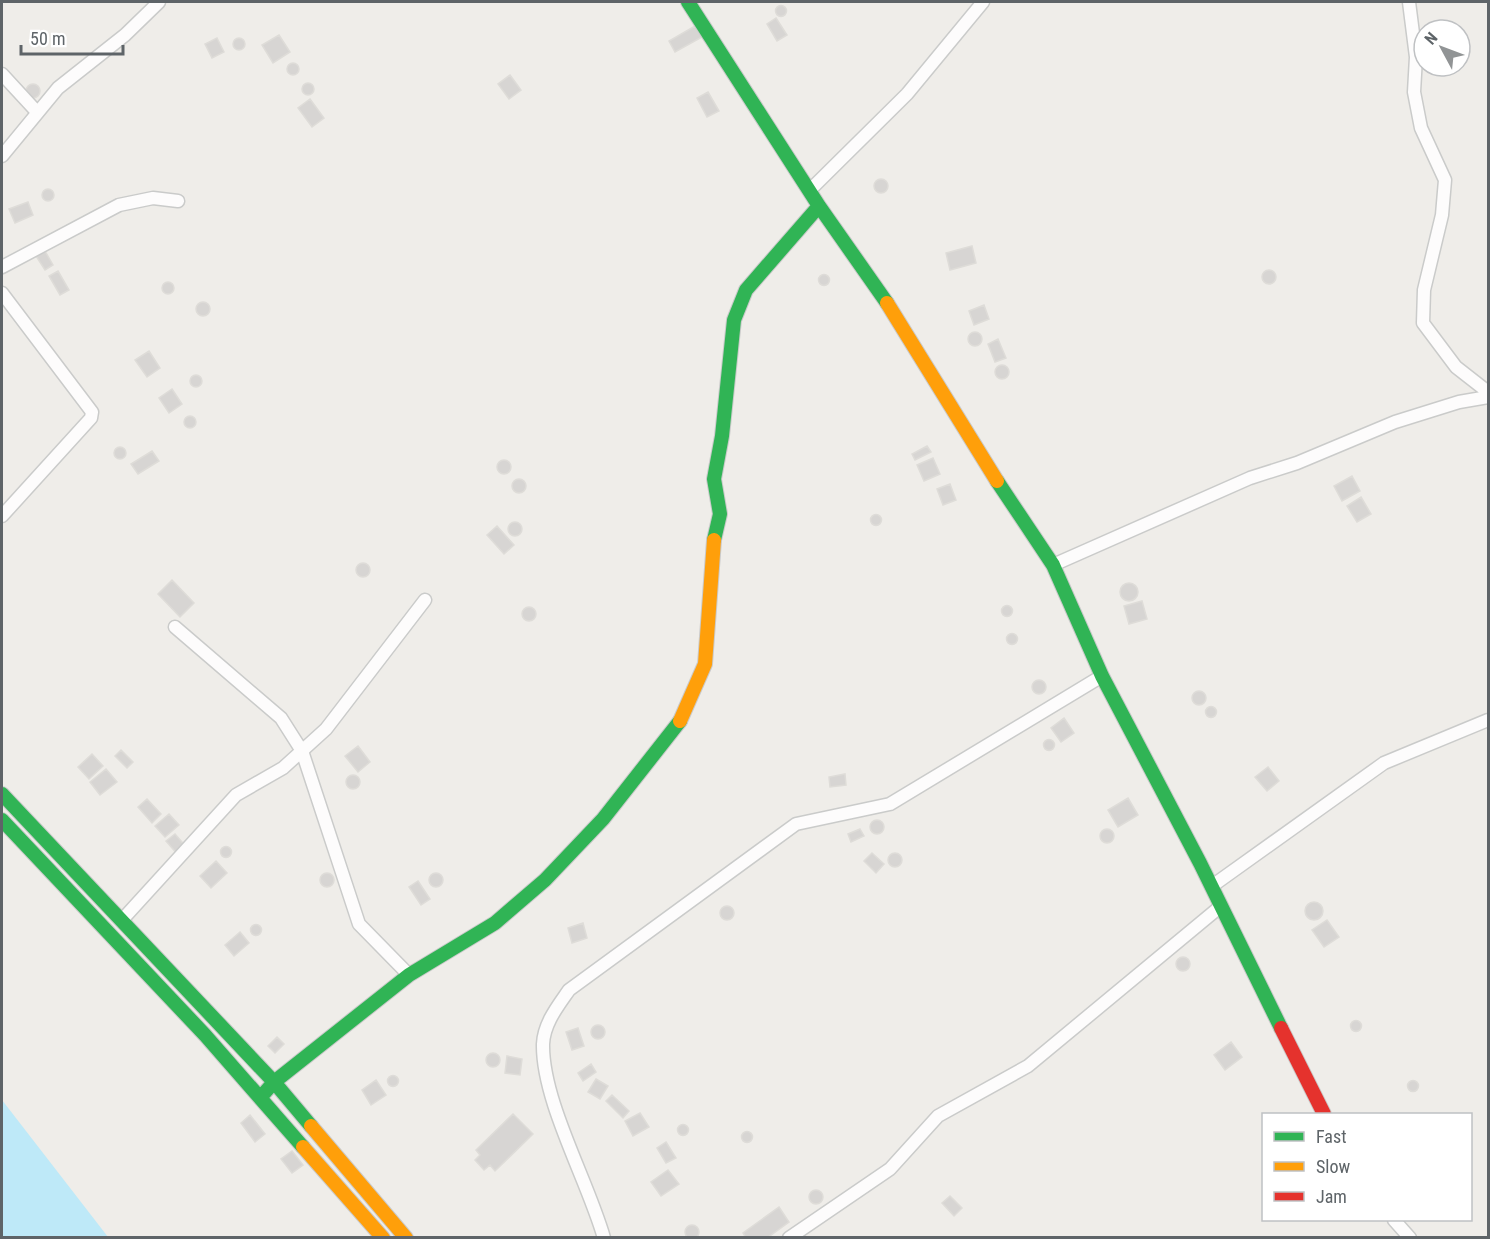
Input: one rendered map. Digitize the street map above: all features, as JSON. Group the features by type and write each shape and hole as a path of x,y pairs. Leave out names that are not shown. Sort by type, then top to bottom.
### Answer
{"street":[{"path":"2,156 58,88 124,35 159,2"},
{"path":"688,2 811,189 819,206 884,297 984,464 1053,565 1102,676 1212,886 1324,1113"},
{"path":"811,189 907,94 983,2"},
{"path":"1409,2 1416,57 1414,92 1421,128 1445,180 1442,215 1424,290 1424,323 1456,367 1488,392"},
{"path":"2,74 37,112"},
{"path":"2,267 119,205 153,198 178,201"},
{"path":"260,1098 274,1082 409,975 495,923 545,880 603,819 676,729 701,678 705,664 714,538 720,514 714,479 722,436 734,320 746,290 819,206"},
{"path":"2,293 92,412 91,418 2,516"},
{"path":"1053,565 1250,478 1297,463 1395,422 1459,402 1488,397"},
{"path":"122,920 236,795 284,768 326,729 425,600"},
{"path":"175,627 281,718 302,751 359,924 409,975"},
{"path":"604,1238 560,1119 547,1073 543,1042 552,1014 569,990 796,824 890,804 1102,676"},
{"path":"1212,886 1384,763 1488,720"},
{"path":"2,794 274,1082 406,1238"},
{"path":"2,820 205,1035 383,1238"},
{"path":"789,1238 890,1169 938,1116 1028,1065 1221,906"},
{"path":"1395,1221 1410,1238"}],"water":[{"path":"2,1100 108,1237 2,1237"}],"building":[{"path":"781,5 787,11 781,17 775,11"},
{"path":"776,18 787,35 777,41 767,24"},
{"path":"695,26 702,37 675,52 669,41"},
{"path":"279,35 290,52 273,63 262,45"},
{"path":"217,38 224,52 212,58 205,44"},
{"path":"241,38 245,44 241,50 237,50 233,42"},
{"path":"295,63 299,69 295,75 291,75 287,67"},
{"path":"510,75 521,90 509,99 498,84"},
{"path":"310,83 314,89 310,95 306,95 302,87"},
{"path":"33,84 38,86 40,91 38,96 33,98 28,96 26,91 28,86"},
{"path":"708,92 719,111 707,117 697,98"},
{"path":"310,99 324,118 312,127 298,108"},
{"path":"881,179 886,181 888,186 886,191 881,193 876,191 874,186 876,181"},
{"path":"50,189 54,195 50,201 46,201 42,193"},
{"path":"28,202 33,215 15,223 9,209"},
{"path":"972,246 976,263 950,270 946,253"},
{"path":"45,251 53,265 45,270 36,256"},
{"path":"1269,270 1274,272 1276,277 1274,282 1269,284 1264,282 1262,277 1264,272"},
{"path":"58,271 69,290 60,295 49,276"},
{"path":"824,275 828,276 828,284 824,285 820,284 819,280 820,276"},
{"path":"170,282 174,288 170,294 166,294 162,286"},
{"path":"200,302 206,302 210,309 206,316 200,316 196,312 196,306"},
{"path":"984,305 989,319 974,325 969,311"},
{"path":"975,332 980,334 982,339 980,344 975,346 970,344 968,339 970,334"},
{"path":"998,339 1006,358 995,362 988,344"},
{"path":"149,351 160,368 147,377 135,360"},
{"path":"1002,365 1007,367 1009,372 1007,377 1002,379 997,377 995,372 997,367"},
{"path":"198,375 202,381 198,387 194,387 190,379"},
{"path":"172,389 182,404 169,413 159,398"},
{"path":"192,416 196,422 192,428 188,428 184,420"},
{"path":"927,446 931,452 915,460 912,454"},
{"path":"122,447 126,453 122,459 118,459 114,451"},
{"path":"152,451 159,461 138,474 131,464"},
{"path":"933,458 940,474 924,481 917,465"},
{"path":"504,460 509,462 511,467 509,472 504,474 499,472 497,467 499,462"},
{"path":"1352,476 1360,491 1342,501 1334,486"},
{"path":"519,479 524,481 526,486 524,491 519,493 514,491 512,486 514,481"},
{"path":"950,484 956,500 943,505 937,489"},
{"path":"1361,497 1371,514 1357,522 1347,506"},
{"path":"876,515 880,516 880,524 876,525 872,524 871,520 872,516"},
{"path":"515,522 520,524 522,529 520,534 515,536 510,534 508,529 510,524"},
{"path":"497,526 514,545 504,554 487,535"},
{"path":"363,563 368,565 370,570 368,575 363,577 358,575 356,570 358,565"},
{"path":"172,580 194,603 180,617 158,594"},
{"path":"1129,583 1135,586 1138,592 1135,598 1129,601 1123,598 1120,592 1123,586"},
{"path":"1142,601 1147,619 1129,624 1124,606"},
{"path":"1007,606 1011,607 1011,615 1007,616 1003,615 1002,611 1003,607"},
{"path":"529,607 534,609 536,614 534,619 529,621 524,619 522,614 524,609"},
{"path":"1012,634 1016,635 1016,643 1012,644 1008,643 1007,639 1008,635"},
{"path":"1039,680 1044,682 1046,687 1044,692 1039,694 1034,692 1032,687 1034,682"},
{"path":"1199,691 1204,693 1206,698 1204,703 1199,705 1194,703 1192,698 1194,693"},
{"path":"1211,706 1217,712 1211,718 1205,712"},
{"path":"1064,718 1074,733 1061,742 1051,728"},
{"path":"1049,740 1053,741 1053,749 1049,750 1045,749 1044,745 1045,741"},
{"path":"358,746 370,762 358,772 345,756"},
{"path":"121,750 133,762 127,768 115,756"},
{"path":"92,754 103,766 89,779 78,767"},
{"path":"1268,767 1279,781 1267,791 1255,777"},
{"path":"106,769 117,782 100,795 90,782"},
{"path":"845,774 846,785 830,787 829,777"},
{"path":"353,775 358,777 360,782 358,787 353,789 348,787 346,782 348,777"},
{"path":"1128,798 1138,815 1118,827 1108,810"},
{"path":"147,799 161,814 152,823 138,807"},
{"path":"169,814 179,825 165,837 155,826"},
{"path":"877,820 882,822 884,827 882,832 877,834 872,832 870,827 872,822"},
{"path":"860,829 864,836 851,842 848,834"},
{"path":"1107,829 1112,831 1114,836 1112,841 1107,843 1102,841 1100,836 1102,831"},
{"path":"175,834 188,849 179,856 166,841"},
{"path":"226,847 230,848 230,856 226,857 222,856 221,852 222,848"},
{"path":"872,853 884,864 876,873 864,861"},
{"path":"895,853 900,855 902,860 900,865 895,867 890,865 888,860 890,855"},
{"path":"216,861 227,873 211,888 200,876"},
{"path":"327,873 332,875 334,880 332,885 327,887 322,885 320,880 322,875"},
{"path":"436,873 441,875 443,880 441,885 436,887 431,885 429,880 431,875"},
{"path":"418,881 430,899 421,905 409,887"},
{"path":"1314,902 1320,905 1323,911 1320,917 1314,920 1308,917 1305,911 1308,905"},
{"path":"727,906 732,908 734,913 732,918 727,920 722,918 720,913 722,908"},
{"path":"1327,920 1339,937 1324,947 1312,930"},
{"path":"583,923 587,938 572,943 568,928"},
{"path":"256,925 260,926 260,934 256,935 252,934 251,930 252,926"},
{"path":"240,932 249,943 234,956 225,945"},
{"path":"1183,957 1188,959 1190,964 1188,969 1183,971 1178,969 1176,964 1178,959"},
{"path":"1356,1020 1362,1026 1356,1032 1350,1026"},
{"path":"598,1025 603,1027 605,1032 603,1037 598,1039 593,1037 591,1032 593,1027"},
{"path":"578,1028 584,1046 572,1050 566,1032"},
{"path":"277,1037 284,1044 275,1053 268,1046"},
{"path":"1231,1042 1242,1057 1225,1070 1214,1055"},
{"path":"493,1053 498,1055 500,1060 498,1065 493,1067 488,1065 486,1060 488,1055"},
{"path":"507,1056 522,1059 520,1075 505,1073"},
{"path":"591,1064 596,1072 583,1081 578,1073"},
{"path":"393,1076 397,1077 397,1085 393,1086 389,1085 388,1081 389,1077"},
{"path":"596,1079 608,1086 600,1099 588,1092"},
{"path":"376,1080 386,1095 371,1105 362,1090"},
{"path":"1413,1080 1419,1086 1413,1092 1407,1086"},
{"path":"612,1095 629,1111 623,1118 606,1101"},
{"path":"640,1113 649,1127 633,1136 625,1121"},
{"path":"513,1114 533,1134 495,1171 490,1165 484,1170 475,1160 480,1155 476,1150"},
{"path":"250,1115 265,1134 255,1142 241,1123"},
{"path":"683,1125 687,1126 687,1134 683,1135 679,1134 678,1130 679,1126"},
{"path":"747,1132 751,1133 751,1141 747,1142 743,1141 742,1137 743,1133"},
{"path":"666,1142 676,1158 666,1163 657,1148"},
{"path":"292,1151 303,1165 292,1173 281,1159"},
{"path":"668,1170 679,1184 661,1196 651,1182"},
{"path":"816,1190 821,1192 823,1197 821,1202 816,1204 811,1202 809,1197 811,1192"},
{"path":"950,1196 962,1208 954,1216 942,1203"},
{"path":"779,1207 789,1222 767,1238 746,1238 743,1233"},
{"path":"692,1225 697,1227 699,1232 697,1237 692,1239 687,1237 685,1232 687,1227"}],"traffic: fast":[{"path":"688,2 819,206 887,303"},
{"path":"714,540 720,514 714,479 722,436 734,320 746,290 819,206"},
{"path":"997,481 1053,565 1102,676 1200,863 1281,1028"},
{"path":"260,1098 274,1082 409,975 495,923 545,880 603,819 680,721"},
{"path":"2,794 274,1082 311,1126"},
{"path":"2,820 205,1035 303,1147"}],"traffic: slow":[{"path":"887,303 997,481"},
{"path":"680,721 705,664 714,540"},
{"path":"311,1126 406,1238"},
{"path":"303,1147 383,1238"}],"traffic: jam":[{"path":"1281,1028 1324,1113"}]}
